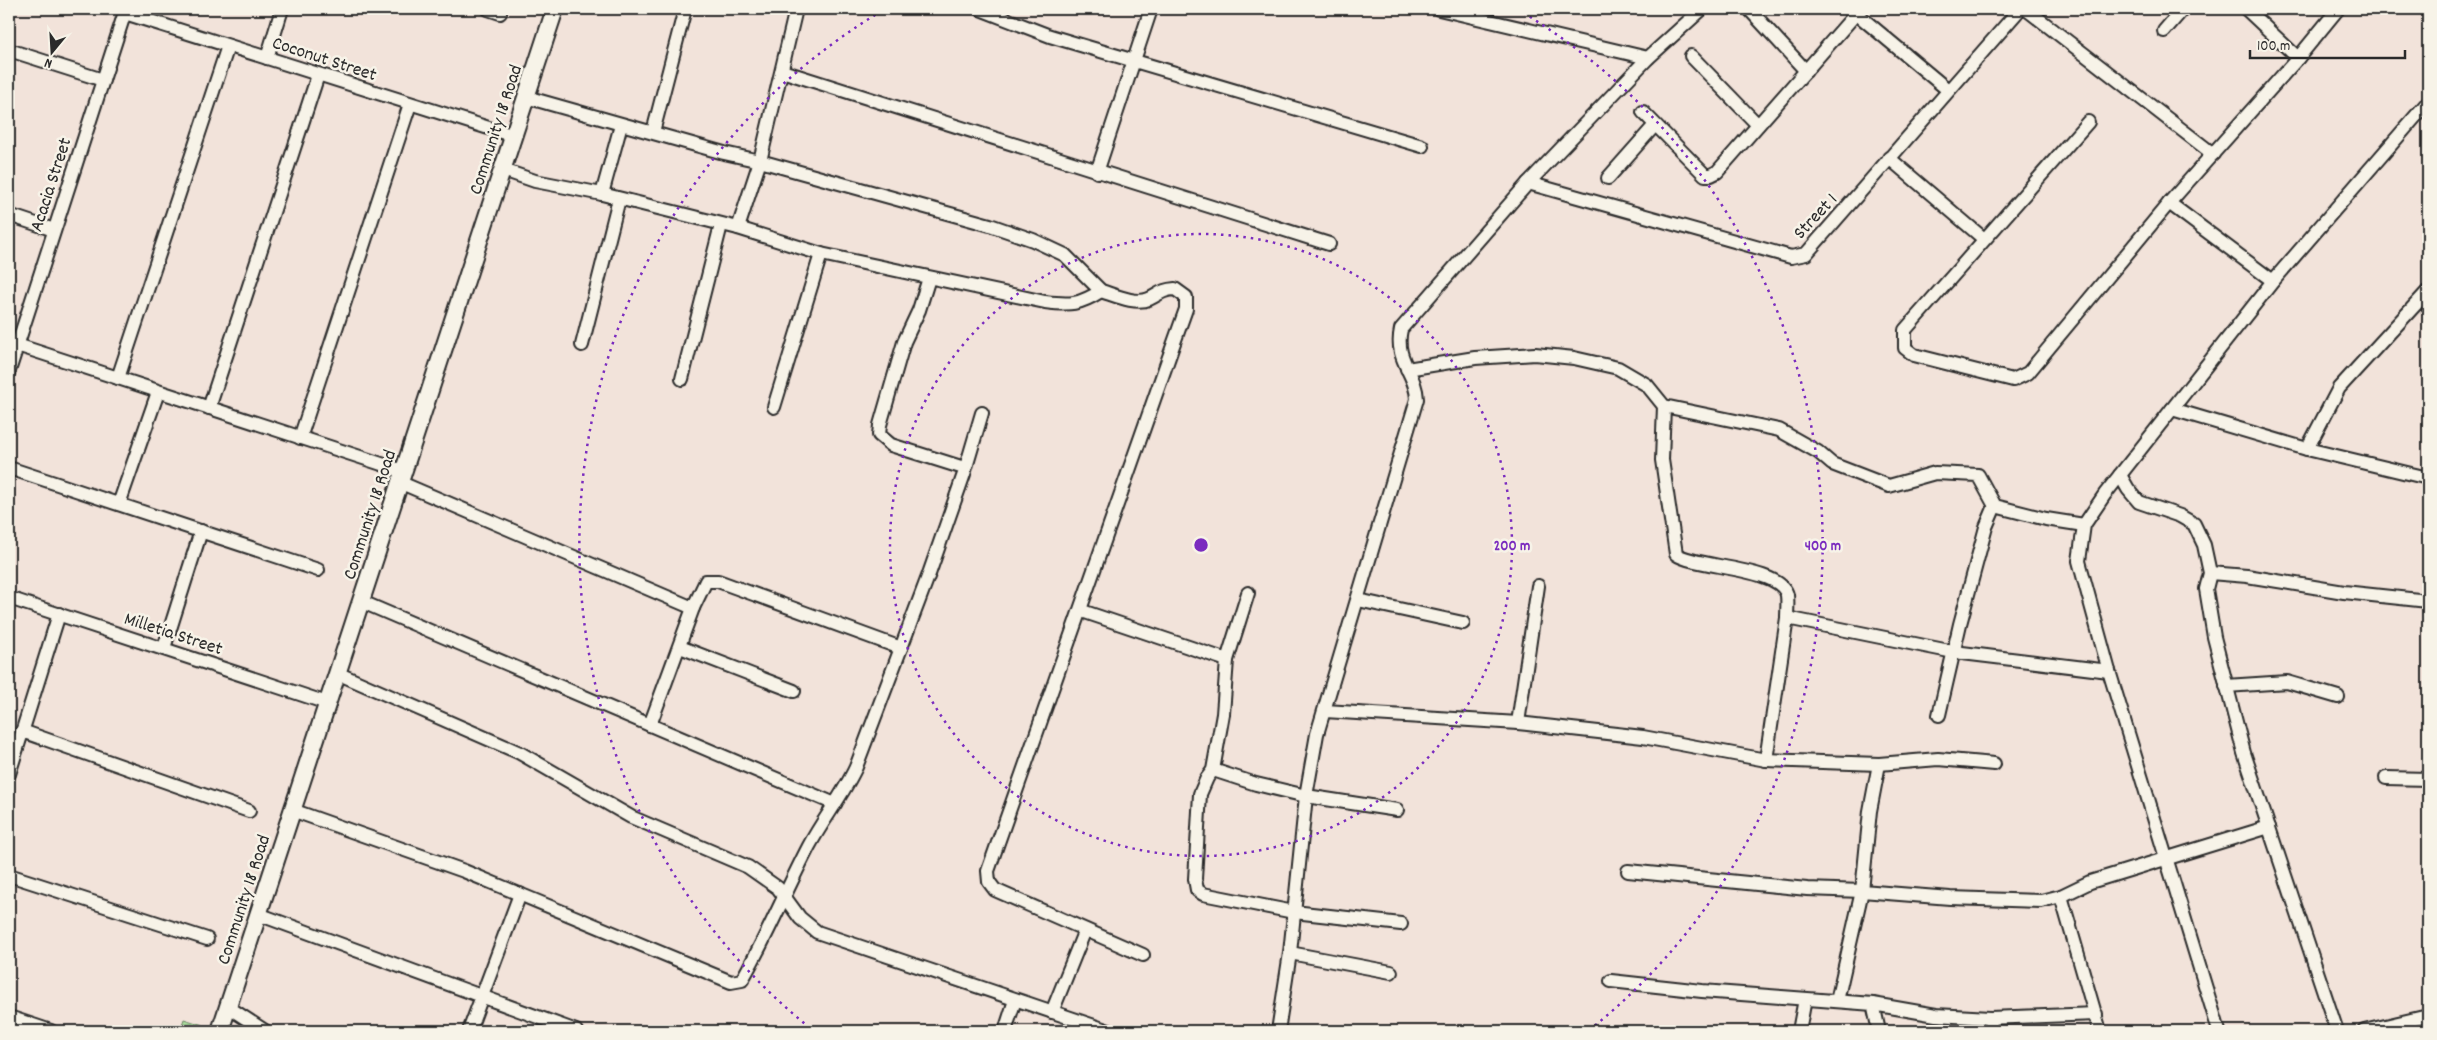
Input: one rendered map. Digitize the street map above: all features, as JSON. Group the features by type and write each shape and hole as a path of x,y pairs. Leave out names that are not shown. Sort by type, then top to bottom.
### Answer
{"main road":[{"name":"Community 18 Road","path":"220,1031 555,9"}],"street":[{"path":"267,58 282,9"},
{"path":"653,132 685,9"},
{"path":"738,228 760,161 796,9"},
{"path":"980,9 1050,36 1422,146"},
{"path":"1097,172 1136,62 1151,9"},
{"path":"1439,9 1648,58"},
{"path":"1278,1031 1290,953 1306,796 1318,734 1417,399 1417,390 1401,357 1398,342 1401,329 1528,183 1648,58 1702,9"},
{"path":"1749,9 1806,71"},
{"name":"Street 1","path":"1528,183 1791,257 1799,256 1811,250 2020,9"},
{"path":"2026,9 2213,154"},
{"path":"2164,31 2183,9"},
{"path":"2246,9 2298,58"},
{"path":"2088,122 1905,330 1905,348 1914,355 2013,380 2028,374 2170,203 2298,58 2338,9"},
{"path":"1643,112 1705,175 1712,176 1806,71 1856,10 1948,90"},
{"name":"Coconut Street","path":"126,11 318,75 514,136"},
{"name":"Acacia Street","path":"9,371 126,11"},
{"path":"118,378 228,46"},
{"path":"9,50 103,80"},
{"path":"1691,56 1758,125"},
{"path":"782,71 1329,244"},
{"path":"209,408 318,75"},
{"path":"526,97 990,225 1033,240 1065,255 1101,291 1126,299 1148,300 1163,290 1175,289 1186,297 1186,309 1082,611 988,871 988,882 995,890 1143,955"},
{"path":"2219,1031 2109,671 2079,561 2084,525 2120,475 2273,281 2428,102"},
{"path":"300,438 410,104"},
{"path":"602,194 621,124"},
{"path":"1608,178 1655,125"},
{"path":"1889,158 1984,239"},
{"path":"503,170 536,181 602,194 738,228 822,254 929,278 1066,305 1084,302 1101,291"},
{"path":"582,344 619,199"},
{"path":"2170,203 2273,281"},
{"path":"9,215 54,230"},
{"path":"682,379 721,225"},
{"path":"774,407 822,254"},
{"path":"929,278 920,310 904,342 880,425 879,435 892,445 964,468"},
{"path":"2307,448 2339,388 2428,290"},
{"path":"17,346 300,438 401,477 693,608"},
{"path":"1407,369 1475,358 1527,355 1574,358 1618,368 1647,385 1664,406 1779,430 1797,439 1832,464 1888,486 1900,485 1934,473 1978,474 1995,506 2046,519 2084,525"},
{"path":"119,504 158,392"},
{"path":"1664,406 1662,460 1676,554 1759,574 1782,586 1787,595 1786,618 1766,760"},
{"path":"2172,409 2307,448 2428,477"},
{"path":"292,810 425,856 731,982 742,980 818,829 844,792 856,766 929,574 982,414"},
{"path":"9,468 318,570"},
{"path":"2120,475 2128,489 2139,502 2180,516 2194,524 2204,545 2210,574 2206,590 2226,686 2244,753 2337,1031"},
{"path":"1939,715 1986,526 1995,506"},
{"path":"164,648 201,531"},
{"path":"2210,574 2247,576 2344,592 2428,601"},
{"path":"650,725 693,608 706,581 712,580 901,648"},
{"path":"1518,723 1538,586"},
{"path":"1248,593 1227,660 1223,714 1213,770 1206,778 1200,794 1197,813 1195,884 1197,890 1203,894 1294,912 1401,924"},
{"name":"Milletia Street","path":"9,598 327,703"},
{"path":"1358,600 1463,623"},
{"path":"360,601 835,804"},
{"path":"1082,611 1227,660"},
{"path":"9,774 59,614"},
{"path":"1786,618 1954,652 2109,671"},
{"path":"680,647 794,691"},
{"path":"337,673 520,753 631,817 748,867 769,880 785,895 800,918 817,932 1109,1031"},
{"path":"2226,686 2288,682 2338,697"},
{"path":"1325,711 1518,723 1643,737 1766,760 1879,764 1938,759 1994,764"},
{"path":"22,731 249,810"},
{"path":"1837,1001 1862,891 1870,811 1879,764"},
{"path":"1213,770 1256,784 1306,796 1397,810"},
{"path":"2386,778 2428,779"},
{"path":"1628,871 1807,889 1950,898 2041,901 2061,896 2090,882 2269,827"},
{"path":"9,875 207,939"},
{"path":"468,1031 483,996 520,894"},
{"path":"2061,896 2100,1031"},
{"path":"258,914 576,1031"},
{"path":"1052,1012 1085,930"},
{"path":"1290,953 1391,972"},
{"path":"1611,981 1702,992 1873,1004 1936,1016 1990,1018 2096,1014"},
{"path":"1799,1031 1805,999"},
{"path":"1005,1031 1015,1000"},
{"path":"1873,1004 1879,1031"},
{"path":"228,1007 265,1031"},
{"path":"2364,1031 2428,1016"},
{"path":"9,1017 51,1031"},
{"path":"1990,1018 1992,1031"}],"green space":[{"path":"184,1019 203,1025 201,1031 180,1031"}]}
